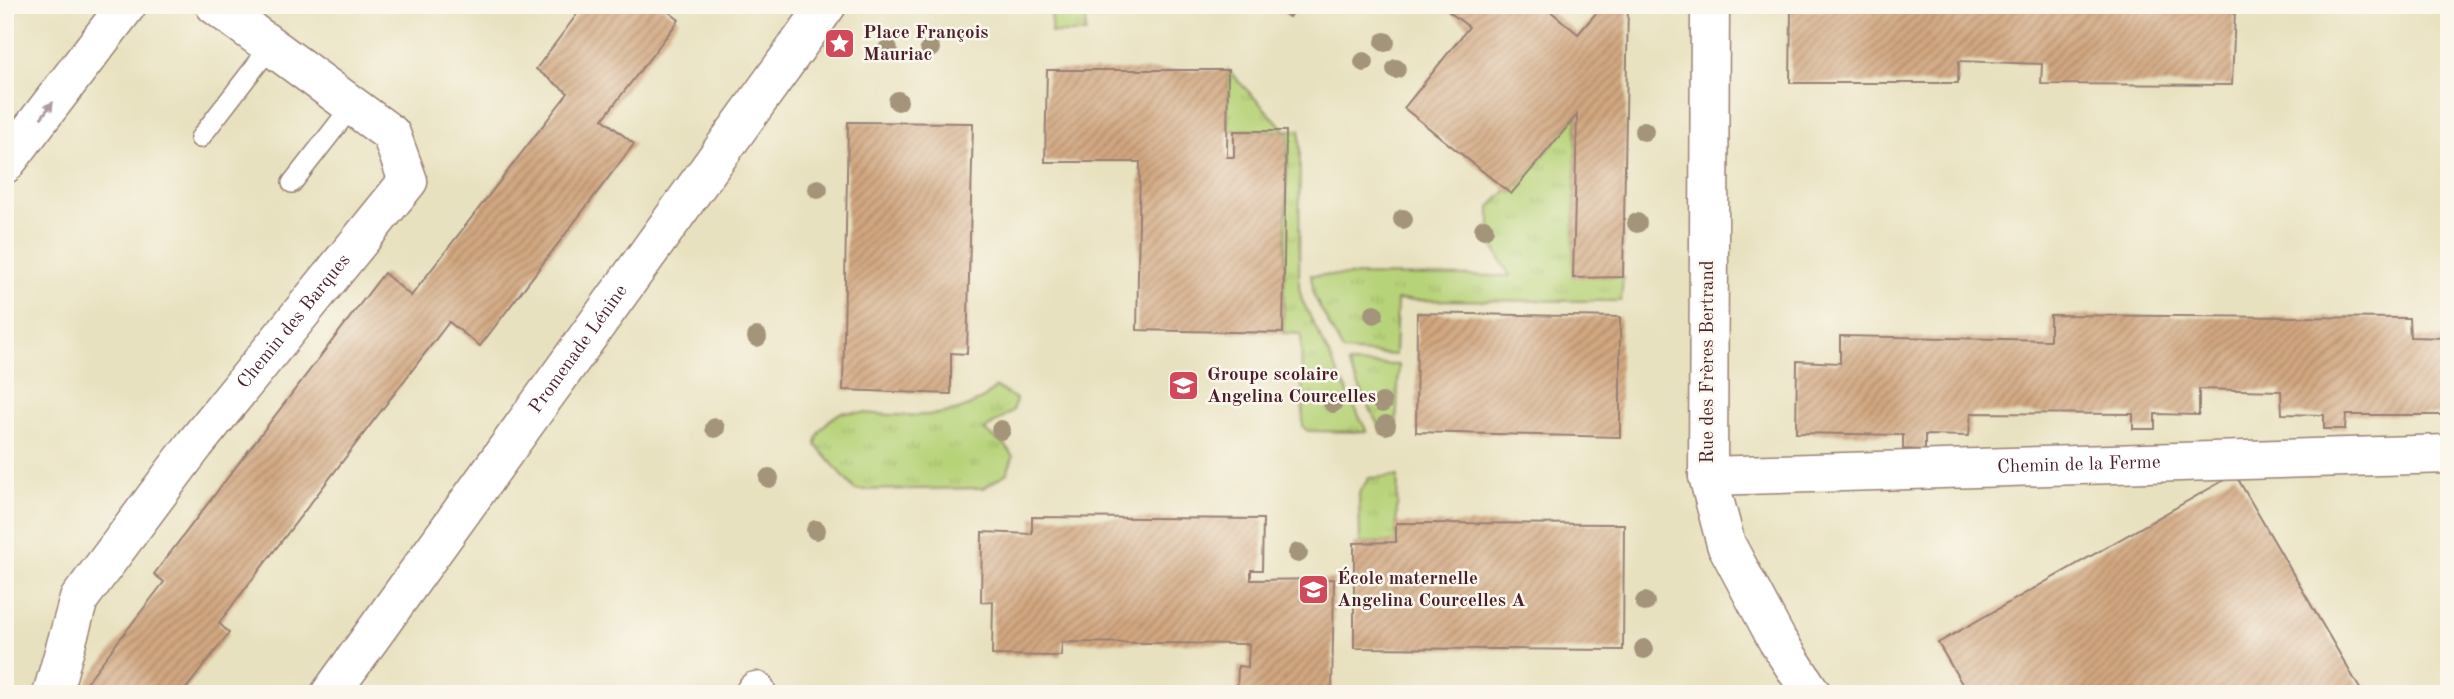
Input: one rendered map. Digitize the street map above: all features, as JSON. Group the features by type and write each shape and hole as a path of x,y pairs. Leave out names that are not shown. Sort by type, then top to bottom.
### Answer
{"street":[{"path":"5,164 127,5"},
{"name":"Chemin des Barques","path":"52,694 79,599 195,444 408,181 391,134 215,5"},
{"name":"Promenade Lénine","path":"330,694 827,5"},
{"name":"Rue des Frères Bertrand","path":"1710,5 1708,476 1726,544 1777,640 1812,694"},
{"name":"Chemin de la Ferme","path":"1708,476 2449,454"}],"lane":[{"path":"200,138 271,46"},
{"path":"292,183 352,106"}],"green space":[{"path":"1052,5 1105,5 1105,19 1086,18 1086,33 1051,33"},
{"path":"1228,70 1286,131 1228,130"},
{"path":"1577,115 1573,276 1623,277 1621,301 1397,300 1395,355 1343,351 1314,296 1311,275 1510,276 1490,241 1490,207 1509,188 1512,193"},
{"path":"1288,130 1300,130 1299,287 1302,300 1367,432 1308,431 1303,427 1301,334 1283,333"},
{"path":"1348,364 1399,365 1396,433 1382,433"},
{"path":"996,387 1016,399 1013,411 984,430 1006,446 1013,457 1007,473 984,488 855,490 816,445 824,425 842,412 903,415 944,413 981,400"},
{"path":"1398,476 1396,542 1360,543 1359,493 1369,478"}],"building":[{"path":"584,5 660,5 679,20 603,119 634,144 480,346 449,322 219,623 229,633 182,694 100,694 86,683 164,582 154,574 384,273 411,296 568,93 536,69"},
{"path":"1275,5 1298,5 1289,17"},
{"path":"1440,5 1543,5 1578,34 1603,5 1628,5 1623,277 1573,278 1577,115 1511,194 1404,108 1469,27"},
{"path":"1831,5 2194,5 2194,10 2235,11 2232,85 2041,84 2042,64 1959,61 1958,83 1790,83 1791,10 1831,10"},
{"path":"1047,70 1228,70 1227,157 1234,157 1234,131 1286,131 1283,333 1137,330 1140,162 1045,162"},
{"path":"848,122 973,123 967,354 951,353 951,394 843,390"},
{"path":"1417,313 1620,317 1620,437 1416,432"},
{"path":"2050,315 2409,318 2410,337 2449,338 2449,415 2346,415 2345,429 2324,429 2324,415 2282,414 2281,391 2199,389 2199,415 2155,414 2155,429 2133,429 2133,414 1971,413 1969,436 1925,435 1925,450 1903,449 1903,435 1796,433 1797,361 1840,363 1840,336 2050,340"},
{"path":"2235,474 2363,694 1968,694 1938,643"},
{"path":"1032,517 1263,519 1262,570 1251,570 1251,580 1334,579 1332,694 1237,694 1238,666 1248,667 1249,644 1062,642 1061,656 992,655 993,601 981,602 982,532 1032,534"},
{"path":"1396,523 1624,524 1623,650 1354,648 1354,543 1396,542"}],"place":[{"name":"Place François Mauriac","path":"840,44"},
{"name":"Groupe scolaire Angelina Courcelles","path":"1184,386"},
{"name":"École maternelle Angelina Courcelles A","path":"1314,590"}]}
